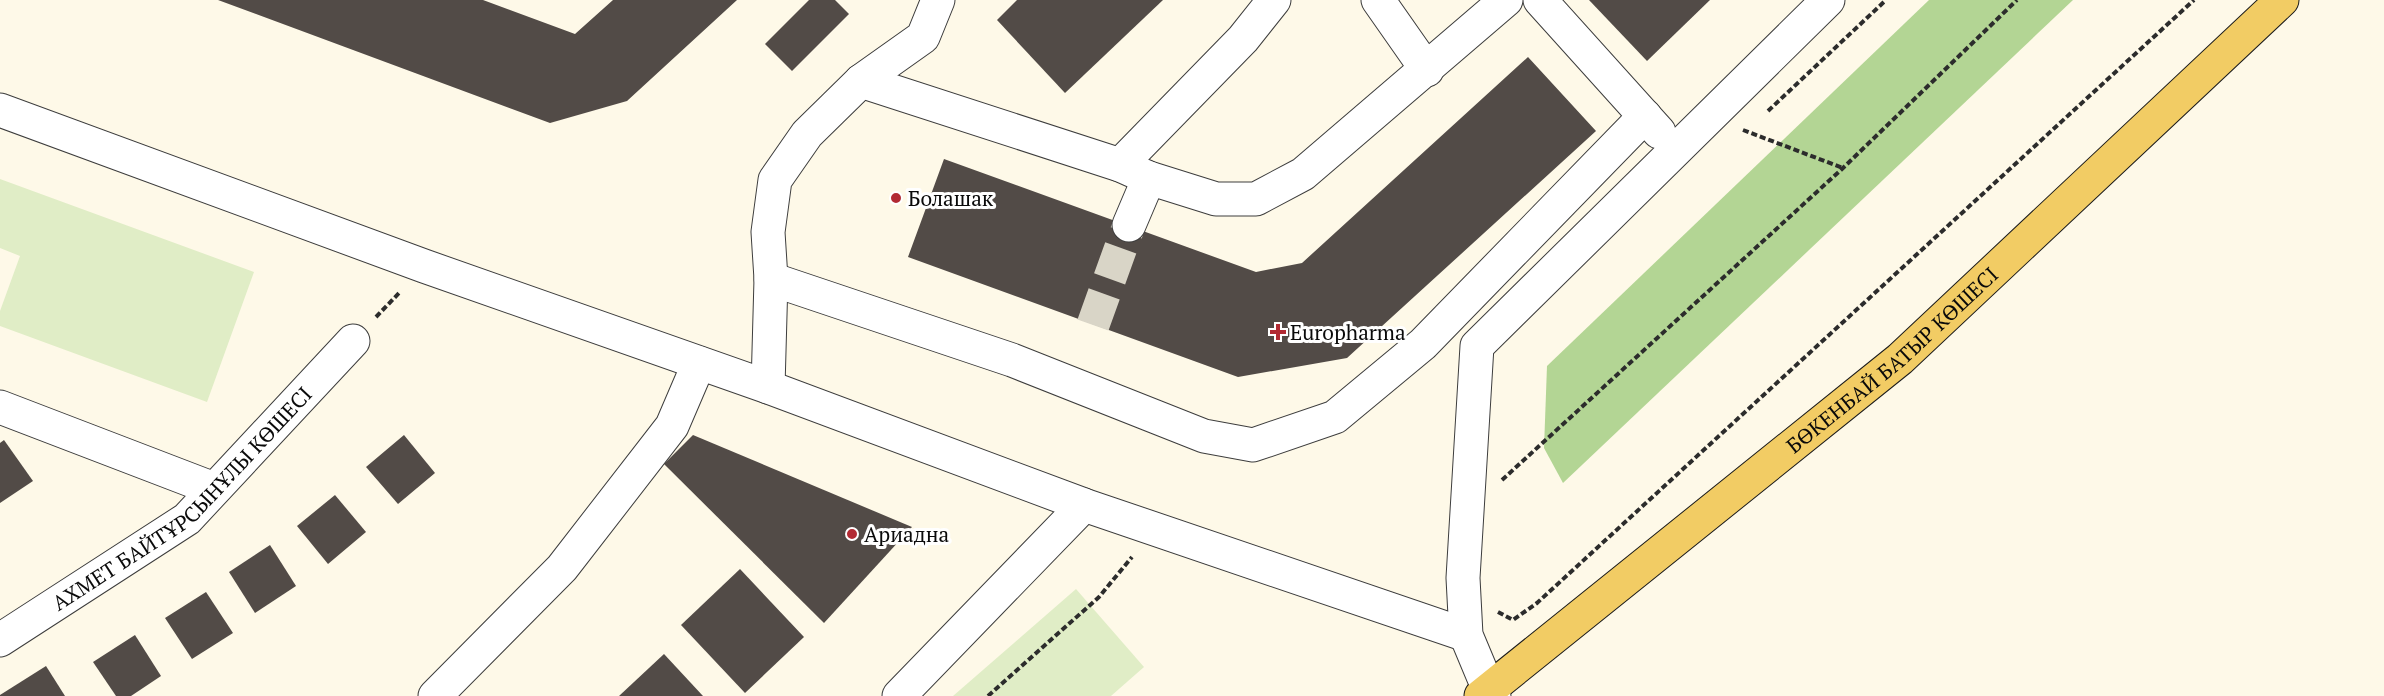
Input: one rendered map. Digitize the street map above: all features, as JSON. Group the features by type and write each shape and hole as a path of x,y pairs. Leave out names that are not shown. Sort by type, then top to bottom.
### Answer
{"main road":[{"name":"БӨКЕНБАЙ БАТЫР КӨШЕСІ","path":"1488,694 1900,359 2282,0"}],"street":[{"path":"768,387 771,279 768,232 776,180 807,134 861,81 922,37 938,0"},
{"path":"1120,165 1243,39 1274,0"},
{"path":"1378,0 1427,70"},
{"path":"861,81 1120,165 1149,178 1216,199 1256,199 1303,174 1506,0"},
{"path":"1540,0 1674,149"},
{"path":"1488,694 1466,635 1463,578 1477,346 1674,149 1828,0"},
{"path":"0,110 424,266 768,387 1084,505 1466,635"},
{"path":"771,279 1012,360 1204,436 1253,445 1335,417 1423,344 1645,116"},
{"path":"1129,225 1149,178"},
{"name":"АХМЕТ БАЙТҰРСЫНҰЛЫ КӨШЕСІ","path":"0,640 187,519 353,341"},
{"path":"435,696 562,568 672,426 699,363"},
{"path":"0,407 214,489"},
{"path":"899,696 1084,505"}],"path":[{"path":"1764,115 1886,0"},
{"path":"1500,471 1499,483 1843,168 2017,0"},
{"path":"1489,607 1513,620 1537,603 2194,0"},
{"path":"1707,119 1746,131 1843,168"},
{"path":"1738,139 1755,123"},
{"path":"353,341 424,266"},
{"path":"988,696 1099,597 1153,528"}],"green space":[{"path":"1929,0 2073,0 1563,483 1544,448 1547,366"},
{"path":"0,179 254,272 207,402 0,326 0,311 20,256 0,248"},
{"path":"1076,589 1144,667 1111,696 953,696"}],"building":[{"path":"218,0 483,0 575,34 613,0 737,0 627,101 550,123"},
{"path":"809,0 835,0 849,14 792,71 765,44"},
{"path":"1017,0 1163,0 1065,93 997,20"},
{"path":"1589,0 1710,0 1647,61"},
{"path":"1528,57 1596,131 1347,358 1238,377 908,257 944,159 1256,272 1302,263"},
{"path":"404,435 435,473 398,504 366,467"},
{"path":"693,435 912,527 824,623 664,464"},
{"path":"4,440 33,481 0,503 0,443"},
{"path":"335,495 366,532 328,564 297,526"},
{"path":"270,545 296,586 255,613 229,572"},
{"path":"740,569 804,637 745,693 681,625"},
{"path":"206,592 233,633 192,659 165,618"},
{"path":"135,635 161,676 131,696 116,696 93,662"},
{"path":"664,654 703,696 619,696"},
{"path":"46,666 65,696 0,696 0,695"}],"tunnel":[{"path":"1093,325 1129,225"}],"place":[{"name":"Болашак","path":"896,198"},
{"name":"Europharma","path":"1278,332"},
{"name":"Ариадна","path":"852,534"}]}
